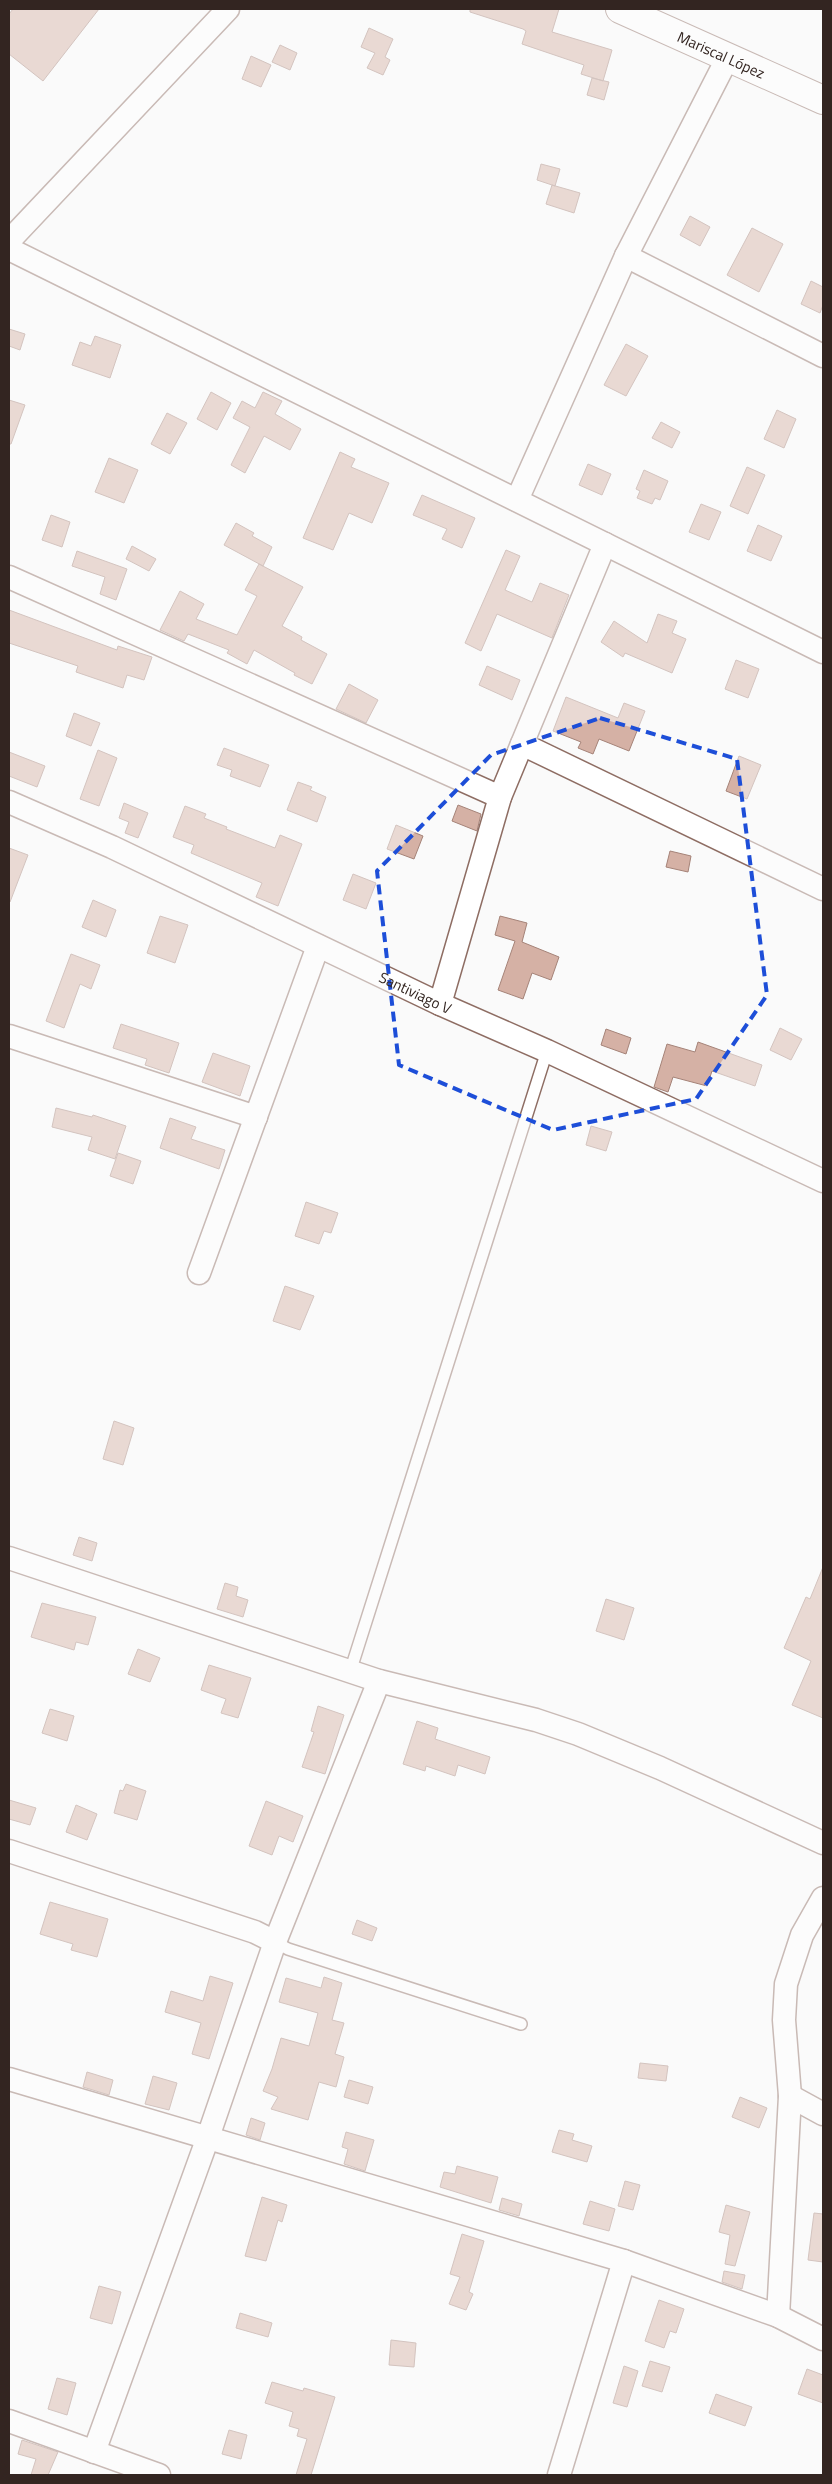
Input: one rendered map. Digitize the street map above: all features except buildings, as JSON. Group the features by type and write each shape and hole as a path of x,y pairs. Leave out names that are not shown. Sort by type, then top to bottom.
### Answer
{"street":[{"path":"9,241 228,9"},
{"name":"Mariscal López","path":"620,9 823,100"},
{"path":"517,500 626,256 728,57"},
{"path":"9,249 823,652"},
{"path":"626,256 823,356"},
{"path":"440,1004 500,798 605,544"},
{"path":"9,577 500,798"},
{"path":"522,744 823,889"},
{"name":"Santiviago V","path":"9,802 112,846 440,1004 547,1051 823,1181"},
{"path":"199,1273 318,946"},
{"path":"9,1036 256,1117"},
{"path":"9,1558 379,1681 536,1720 578,1734 652,1764 823,1843"},
{"path":"94,2452 208,2140 275,1942 379,1681"},
{"path":"9,1850 254,1932 275,1942"},
{"path":"778,2316 790,2096 784,2020 786,1984 802,1935 823,1898"},
{"path":"9,2079 208,2140 624,2261 778,2316 823,2339"},
{"path":"790,2096 823,2114"},
{"path":"559,2475 624,2261"},
{"path":"9,2421 159,2475"}],"lane":[{"path":"350,1672 547,1051"},
{"path":"275,1942 288,1949 403,1988 521,2024"}],"highlighted area":[{"path":"600,718 737,759 767,995 696,1099 553,1130 399,1065 377,871 491,755"}]}
